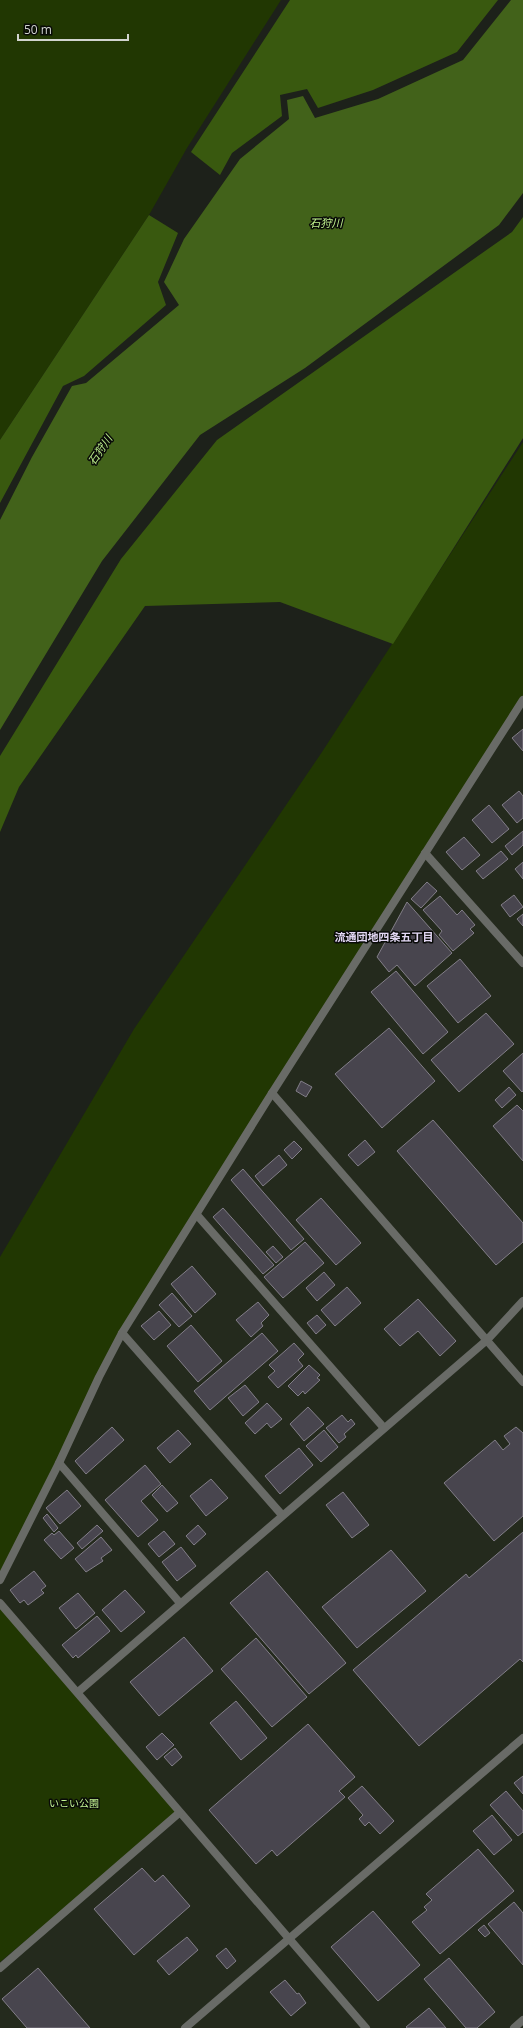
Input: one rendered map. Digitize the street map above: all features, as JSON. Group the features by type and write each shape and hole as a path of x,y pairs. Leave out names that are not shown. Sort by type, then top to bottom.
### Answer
{"street":[{"path":"0,1580 122,1333 272,1093 523,700"},
{"path":"425,853 523,963"},
{"path":"272,1093 523,1382"},
{"path":"197,1215 384,1428"},
{"path":"78,1692 487,1340 523,1301"},
{"path":"122,1333 282,1515"},
{"path":"59,1463 180,1603"},
{"path":"0,1603 78,1692 179,1813 366,2028"},
{"path":"185,2028 523,1738"},
{"path":"0,1968 179,1813"},
{"path":"514,2028 523,2020"}],"shaded area":[{"path":"290,0 498,0 457,52 373,90 318,108 307,89 280,95 282,116 232,153 220,175 191,152"},
{"path":"149,215 178,233 158,282 166,305 84,376 63,386 0,503 0,440"},
{"path":"523,217 523,438 393,644 280,602 145,606 19,787 0,832 0,756 121,559 217,440 512,232"},
{"path":"523,700 523,2028 0,2028 0,1962 179,1813 0,1603 0,1580 122,1333"}],"green space":[{"path":"0,0 281,0 187,148 149,215 0,440"},
{"path":"523,442 523,700 122,1333 0,1580 0,1257 134,1029 322,752"},
{"name":"いこい公園","path":"0,1603 179,1813 0,1962"}],"water":[{"name":"石狩川","path":"511,0 523,0 523,193 499,225 305,368 200,435 102,561 0,730 0,520 32,457 72,386 86,383 179,305 164,282 184,239 240,159 289,119 287,100 303,96 315,118 378,99 463,60"}],"building":[{"path":"523,729 523,751 512,738"},
{"path":"519,791 523,796 523,818 517,823 502,805"},
{"path":"489,805 509,829 492,843 472,820"},
{"path":"523,831 523,845 512,855 505,846"},
{"path":"464,837 480,855 462,870 446,852"},
{"path":"501,851 508,859 483,879 476,871"},
{"path":"523,862 523,879 515,869"},
{"path":"427,882 437,891 421,908 411,899"},
{"path":"514,895 523,907 510,917 501,905"},
{"path":"440,896 457,915 462,910 475,925 470,929 474,933 453,951 439,935 442,931 423,910"},
{"path":"407,902 452,953 415,986 397,965 389,972 377,957"},
{"path":"523,914 523,926 517,919"},
{"path":"460,959 491,996 458,1023 427,986"},
{"path":"396,971 448,1032 423,1054 371,992"},
{"path":"486,1013 514,1044 459,1092 431,1060"},
{"path":"389,1028 435,1081 382,1128 335,1074"},
{"path":"523,1053 523,1091 522,1092 503,1071"},
{"path":"301,1081 312,1087 306,1097 296,1091"},
{"path":"509,1087 516,1095 502,1108 495,1100"},
{"path":"517,1105 523,1111 523,1161 493,1126"},
{"path":"433,1120 523,1223 523,1242 496,1265 397,1151"},
{"path":"365,1140 375,1152 358,1166 348,1155"},
{"path":"294,1141 302,1149 292,1159 284,1150"},
{"path":"279,1155 287,1165 263,1186 255,1176"},
{"path":"243,1169 304,1239 291,1250 231,1180"},
{"path":"321,1198 361,1243 336,1265 296,1220"},
{"path":"223,1208 274,1265 263,1274 213,1217"},
{"path":"305,1242 324,1263 283,1298 264,1277"},
{"path":"273,1246 283,1257 276,1263 266,1252"},
{"path":"192,1266 216,1294 195,1313 171,1284"},
{"path":"324,1272 335,1285 317,1301 306,1288"},
{"path":"347,1287 361,1303 335,1326 321,1310"},
{"path":"172,1293 192,1316 179,1327 159,1305"},
{"path":"418,1299 456,1341 440,1356 418,1331 400,1346 384,1329"},
{"path":"258,1302 269,1315 261,1323 263,1326 251,1337 236,1320"},
{"path":"159,1311 171,1325 154,1340 141,1326"},
{"path":"317,1315 326,1325 316,1334 307,1323"},
{"path":"191,1325 222,1361 198,1382 167,1346"},
{"path":"262,1333 278,1351 210,1410 194,1391"},
{"path":"294,1343 304,1354 298,1360 303,1366 278,1388 268,1377 275,1371 269,1365"},
{"path":"309,1365 320,1375 317,1378 320,1380 305,1394 303,1391 298,1396 288,1386"},
{"path":"245,1385 259,1402 243,1416 228,1398"},
{"path":"267,1403 282,1419 271,1428 267,1423 255,1434 245,1423"},
{"path":"308,1407 324,1424 304,1441 290,1424"},
{"path":"342,1415 348,1422 351,1419 355,1424 344,1434 346,1437 339,1443 326,1428"},
{"path":"112,1427 124,1440 86,1474 75,1461"},
{"path":"516,1427 523,1433 523,1516 494,1541 444,1483 495,1440 503,1450 510,1444 504,1436"},
{"path":"178,1430 191,1444 170,1463 157,1448"},
{"path":"324,1430 338,1447 321,1462 306,1446"},
{"path":"299,1448 313,1465 280,1494 265,1476"},
{"path":"145,1465 161,1484 141,1501 158,1520 138,1537 105,1500"},
{"path":"211,1479 228,1498 206,1516 190,1496"},
{"path":"162,1485 178,1503 167,1512 152,1495"},
{"path":"67,1490 81,1506 60,1524 46,1508"},
{"path":"343,1492 369,1525 352,1538 326,1505"},
{"path":"47,1514 58,1528 54,1532 43,1518"},
{"path":"97,1525 103,1531 82,1549 77,1543"},
{"path":"198,1525 206,1534 194,1545 186,1536"},
{"path":"59,1531 74,1548 61,1559 44,1540 52,1533 54,1535"},
{"path":"164,1531 175,1544 159,1557 148,1544"},
{"path":"523,1532 523,1662 520,1659 419,1746 353,1670 466,1574 469,1578"},
{"path":"101,1537 112,1550 101,1558 103,1561 86,1572 75,1559"},
{"path":"181,1547 196,1566 177,1581 162,1562"},
{"path":"391,1550 426,1591 357,1648 322,1607"},
{"path":"34,1571 46,1586 41,1590 44,1593 28,1605 24,1600 20,1603 10,1590"},
{"path":"267,1571 346,1663 309,1694 230,1603"},
{"path":"125,1590 145,1612 121,1632 102,1610"},
{"path":"78,1593 95,1613 76,1629 59,1608"},
{"path":"97,1616 110,1631 78,1658 76,1655 73,1658 62,1645"},
{"path":"184,1637 213,1671 159,1716 130,1682"},
{"path":"256,1638 307,1697 272,1727 221,1669"},
{"path":"236,1701 267,1738 241,1760 210,1723"},
{"path":"308,1724 355,1777 339,1791 345,1797 277,1856 272,1850 256,1864 209,1810"},
{"path":"162,1733 174,1745 157,1760 146,1747"},
{"path":"175,1748 182,1757 172,1766 164,1757"},
{"path":"523,1776 523,1794 514,1783"},
{"path":"362,1786 394,1821 380,1834 369,1822 365,1826 359,1819 363,1815 348,1798"},
{"path":"506,1791 523,1811 523,1832 518,1836 490,1805"},
{"path":"492,1815 512,1840 494,1855 473,1831"},
{"path":"478,1849 514,1891 440,1954 412,1922 427,1910 424,1907 432,1900 426,1894"},
{"path":"142,1868 155,1882 163,1875 190,1906 134,1955 94,1909"},
{"path":"514,1902 523,1913 523,1965 488,1924"},
{"path":"373,1911 420,1965 378,2001 331,1947"},
{"path":"484,1925 490,1933 485,1937 478,1930"},
{"path":"187,1937 198,1950 169,1975 157,1961"},
{"path":"226,1948 236,1961 227,1969 216,1956"},
{"path":"449,1958 495,2012 477,2028 466,2028 424,1979"},
{"path":"38,1968 90,2028 27,2028 2,1999"},
{"path":"285,1980 297,1994 299,1993 306,2003 291,2016 270,1992"},
{"path":"429,2008 446,2028 406,2027"}],"district":[{"name":"流通団地四条五丁目","path":"384,937"}]}
